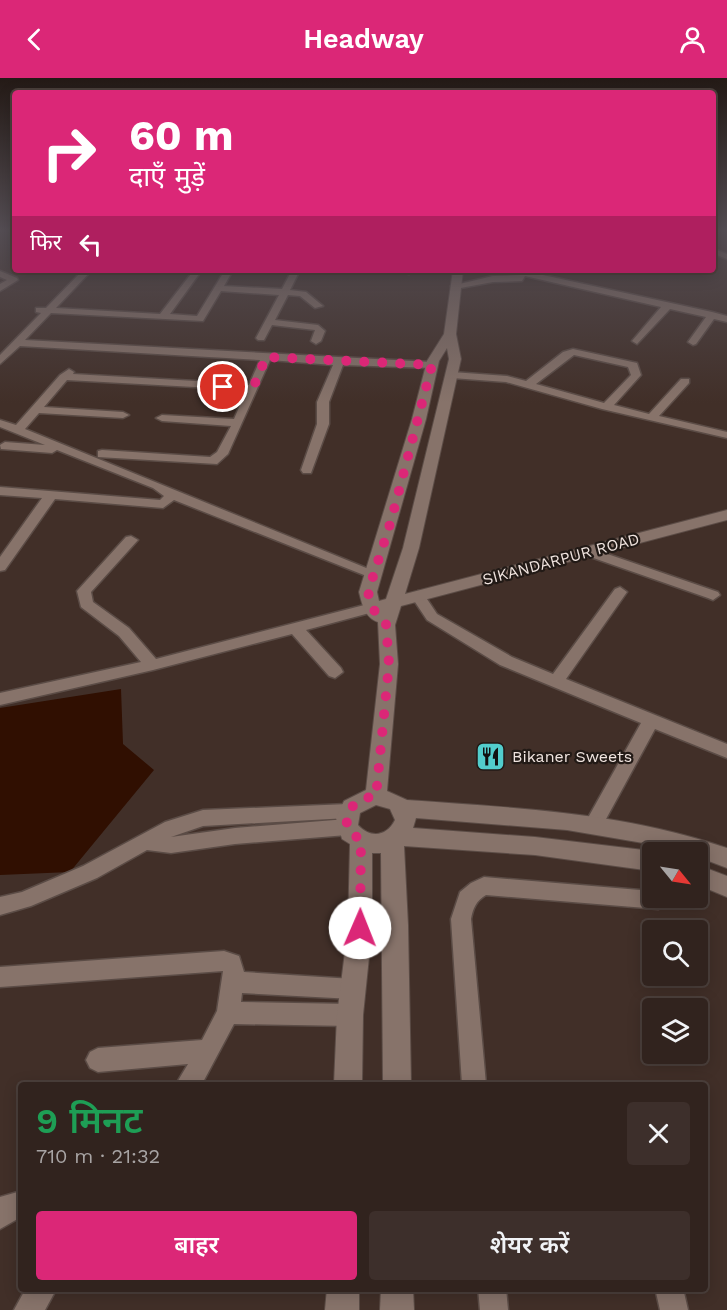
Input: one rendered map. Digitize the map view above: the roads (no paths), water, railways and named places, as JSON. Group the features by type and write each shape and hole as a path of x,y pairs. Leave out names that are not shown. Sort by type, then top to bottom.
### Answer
{"street":[{"path":"0,361 18,343 62,288"},
{"path":"1,350 68,288"},
{"path":"163,317 184,288"},
{"path":"193,334 218,288"},
{"path":"226,288 303,294 318,306"},
{"path":"261,338 286,288"},
{"path":"376,796 389,664 386,624 395,601 424,495 452,375 455,359 450,334 455,288"},
{"path":"594,288 727,319"},
{"path":"638,342 668,305"},
{"path":"44,310 200,319"},
{"path":"693,342 712,315"},
{"path":"270,322 318,327 316,341"},
{"path":"386,624 372,608 368,592 407,464 432,365 439,347 450,334"},
{"path":"18,343 84,352 432,365"},
{"path":"529,384 567,354 573,352 633,365 636,375 606,407"},
{"path":"102,454 213,461 222,454 238,423 266,357"},
{"path":"308,470 323,424 323,402 339,362"},
{"path":"18,430 67,374 253,388"},
{"path":"452,375 491,376 529,384 606,407 727,435"},
{"path":"652,417 685,381"},
{"path":"36,410 123,415"},
{"path":"162,418 238,423"},
{"path":"0,423 157,485 172,495 374,574"},
{"path":"0,428 14,435 2,449"},
{"path":"2,449 52,449"},
{"path":"0,491 164,504 172,495"},
{"path":"0,567 52,494"},
{"name":"SIKANDARPUR ROAD","path":"372,608 727,515"},
{"path":"131,540 84,591 86,604 124,632 153,665"},
{"path":"587,551 714,595"},
{"path":"556,681 620,592"},
{"path":"418,596 432,617 481,648 727,751"},
{"path":"0,699 10,699 153,665 372,608"},
{"path":"296,628 335,672"},
{"path":"593,825 651,720"},
{"path":"348,1082 350,1015 360,928 352,826 360,800 376,796 392,800 402,808 406,820 395,838 397,1082"},
{"path":"402,808 593,825 661,835 727,858"},
{"path":"0,906 24,900 90,872 147,843 171,845 235,836 352,826 377,844 395,838 535,846 642,860"},
{"path":"708,879 727,887"},
{"path":"474,1082 461,919 463,905 470,893 484,886 642,899"},
{"path":"0,977 224,961 233,965 228,1012 189,1082"},
{"path":"232,982 353,988"},
{"path":"228,1012 350,1015"},
{"path":"98,1060 208,1051"},
{"path":"0,1216 9,1206 18,1204"},
{"path":"28,1310 40,1292"},
{"path":"342,1310 343,1292"},
{"path":"397,1292 397,1310"},
{"path":"492,1292 494,1310"},
{"path":"670,1292 674,1310"}],"place":[{"name":"Bikaner Sweets","path":"491,756"}]}
